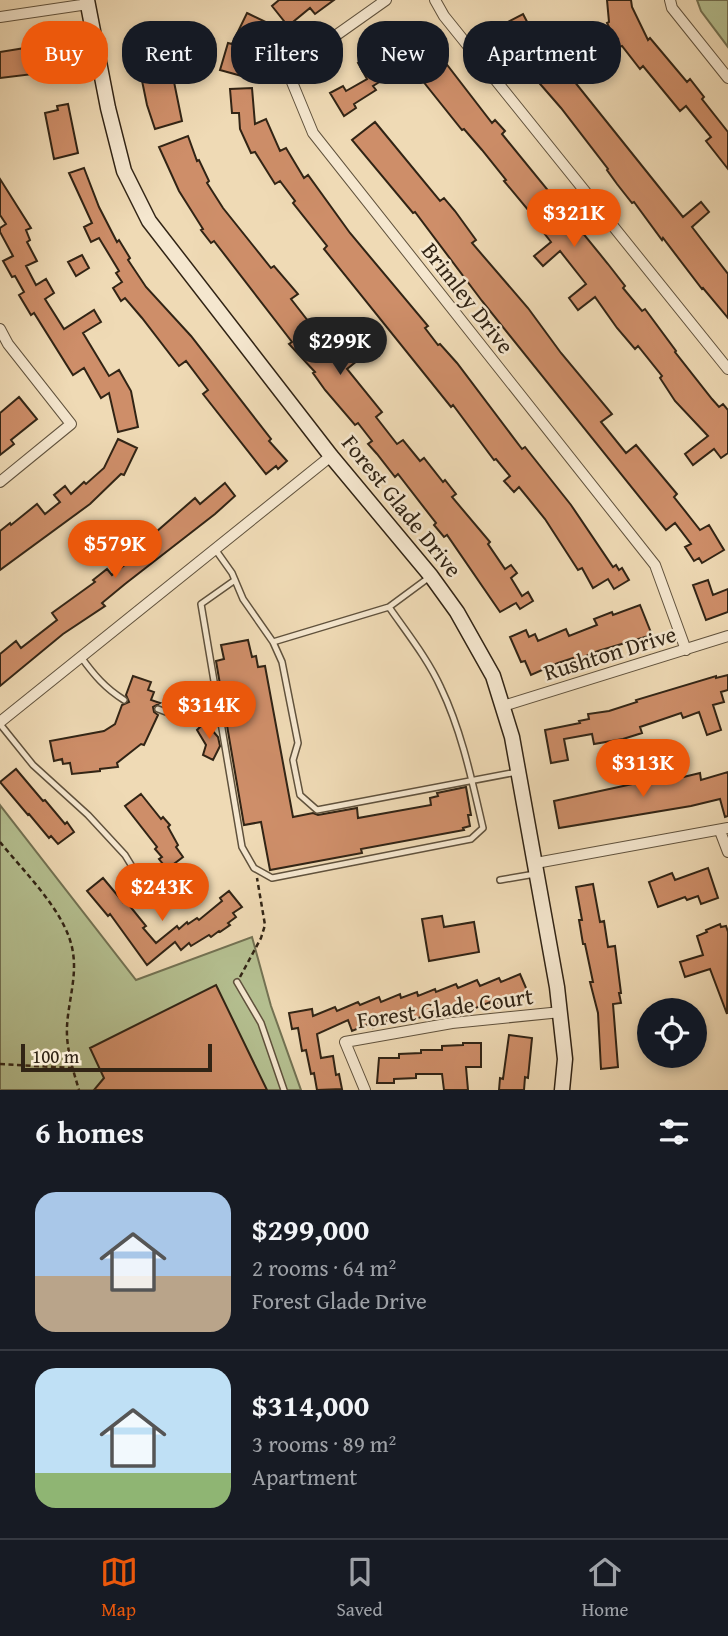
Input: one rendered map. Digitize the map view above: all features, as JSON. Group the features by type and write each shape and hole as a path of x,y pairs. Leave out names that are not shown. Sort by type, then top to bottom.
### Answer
{"street":[{"name":"Brimley Drive","path":"386,0 286,71 313,133 655,565 686,650"},
{"path":"435,0 444,16 728,369"},
{"path":"670,0 672,8 728,78"},
{"path":"0,17 88,2"},
{"name":"Forest Glade Drive","path":"88,2 108,108 124,171 149,221 331,456 430,576 457,612 493,676 519,772 561,1012 565,1059 562,1090"},
{"path":"0,329 8,344 71,424 0,482"},
{"path":"0,723 331,456"},
{"name":"Rushton Drive","path":"503,706 728,636"},
{"path":"536,868 724,830 728,852"},
{"name":"Forest Glade Court","path":"365,1090 345,1042 452,1023 561,1012"}],"lane":[{"path":"215,549 235,580 243,599 273,642 282,662 298,743 293,760 300,795 317,810 519,772"},
{"path":"273,642 389,607 430,576"},
{"path":"235,580 201,604 242,847 254,868 272,878 471,839 482,828 458,730 441,688 414,642 389,607"},
{"path":"81,657 104,685 124,700"},
{"path":"158,709 182,718"},
{"path":"0,723 33,765 88,815 125,855 147,891 160,895 175,891 184,884"},
{"path":"500,880 536,868"},
{"path":"237,982 261,1023 285,1090"}],"path":[{"path":"0,842 54,909 66,929 74,953 67,1029 72,1068 79,1090"},
{"path":"237,982 261,938 265,925 254,868"},
{"path":"0,1064 72,1068"}],"green space":[{"path":"697,0 728,0 728,47 701,11"},
{"path":"0,805 136,980 252,937 271,1006 301,1090 0,1090"}],"building":[{"path":"279,0 334,0 315,14 310,8 294,21 284,21 272,6"},
{"path":"607,0 631,0 648,40 650,38 687,82 690,79 728,132 728,169 706,141 711,137 686,106 680,111 643,66 640,69 621,46 621,21 609,21"},
{"path":"247,13 264,21 243,21"},
{"path":"523,14 527,21 510,21"},
{"path":"228,43 231,44 231,73 220,70"},
{"path":"21,49 21,75 0,78 0,52"},
{"path":"449,67 492,123 495,120 505,131 502,134 608,264 625,286 623,288 642,311 645,309 712,399 719,407 723,404 728,410 728,453 721,458 714,449 693,465 685,454 708,436 675,401 660,378 662,376 638,346 635,349 617,328 595,297 578,310 569,298 586,284 560,251 543,266 534,256 551,242 504,181 506,180 464,129 462,130 425,84 449,84"},
{"path":"143,84 174,84 182,121 155,129"},
{"path":"358,84 376,84 373,86 376,90 354,104 356,108 344,116 330,93 343,86 346,91"},
{"path":"540,84 576,84 683,217 701,202 709,212 692,227 728,274 728,318 663,238 662,240 634,202 632,203"},
{"path":"252,88 255,124 266,119 280,151 286,148 304,178 308,175 350,233 428,326 425,328 438,345 440,344 457,363 522,449 525,447 571,505 613,567 616,565 619,570 622,568 629,580 614,589 608,579 593,588 582,568 578,570 545,519 519,487 514,492 504,481 510,476 496,459 494,460 453,405 451,407 324,249 327,246 293,203 295,201 280,181 275,184 255,152 251,153 240,129 239,113 232,113 230,89"},
{"path":"68,104 78,153 54,159 45,113 58,110 57,106"},
{"path":"375,122 440,201 444,198 455,211 476,240 472,243 528,308 612,414 601,422 626,453 636,445 677,494 674,497 700,530 709,525 724,550 702,563 699,558 694,561 685,547 691,544 675,523 666,530 482,301 415,212 413,213 352,140"},
{"path":"188,136 197,161 199,160 209,181 207,183 223,208 271,268 274,266 298,294 291,299 312,326 341,357 360,342 368,352 347,369 382,412 376,417 397,444 403,440 420,461 424,458 443,482 445,480 456,494 452,497 490,542 488,544 505,569 511,565 517,573 511,578 522,596 528,592 533,601 520,609 516,603 500,612 447,535 444,537 398,474 395,477 368,444 372,441 358,423 355,425 325,390 313,373 315,372 289,344 292,342 214,241 211,243 201,230 203,229 179,191 159,147"},
{"path":"84,168 99,207 117,242 119,240 130,258 128,260 146,287 191,336 287,461 278,469 276,466 266,474 203,394 208,390 186,361 179,366 125,298 121,301 113,288 122,282 116,273 119,271 99,238 91,242 84,227 92,223 69,173"},
{"path":"0,179 31,228 26,230 30,240 27,242 37,261 26,266 36,285 46,279 54,293 45,299 64,329 94,310 101,322 83,333 109,376 119,370 131,391 138,427 118,432 109,393 101,398 84,368 73,375 34,313 31,315 19,295 24,292 3,261 13,256 0,232 0,228 6,224 0,215"},
{"path":"82,255 89,268 76,276 68,262"},
{"path":"19,397 37,419 11,440 14,444 0,455 0,413"},
{"path":"118,439 137,448 124,475 121,474 90,504 0,570 0,531 37,504 45,514 60,502 54,495 65,486 71,494 84,482 86,484 104,468"},
{"path":"225,483 235,496 102,603 105,606 63,634 0,686 0,654 16,641 21,648 57,620 52,613 95,582 93,580 107,569 112,575 146,548 141,541 147,537 144,533 152,527 156,532 195,498 200,504"},
{"path":"708,580 713,595 728,589 728,612 706,620 693,585"},
{"path":"640,605 652,635 574,661 573,658 531,675 525,661 521,662 510,637 526,630 529,637 535,634 538,641 566,629 569,636 597,625 594,619"},
{"path":"248,640 252,657 256,656 258,667 265,666 293,817 357,808 358,818 431,805 430,798 438,796 437,793 466,787 471,815 468,815 470,826 463,828 464,830 361,849 362,853 270,870 261,822 244,825 216,661 224,659 221,645"},
{"path":"728,675 728,690 721,692 724,702 713,705 721,730 707,735 699,712 683,718 681,713 640,727 642,733 623,739 594,744 592,734 564,739 568,760 551,763 545,730 580,723 579,721 589,719 588,714 609,711 637,702 636,700 716,676"},
{"path":"133,676 151,682 148,690 154,692 151,700 160,703 153,707 158,715 144,745 141,744 117,763 118,767 100,771 72,774 70,763 63,764 62,759 54,761 50,741 104,731 115,724 122,705 129,702 126,695"},
{"path":"205,722 218,737 220,746 213,760 203,755 206,745 197,730"},
{"path":"16,769 74,832 58,844 51,836 49,838 0,782"},
{"path":"728,772 728,816 725,817 720,799 559,828 554,801 674,775 675,779 700,773 701,780"},
{"path":"141,794 161,819 163,817 170,825 168,827 178,845 176,847 183,857 167,869 159,859 162,857 155,849 157,847 125,806"},
{"path":"708,868 718,898 701,904 698,896 687,900 685,897 658,907 649,882 672,873 675,880"},
{"path":"103,878 123,902 125,900 156,943 177,926 179,929 187,922 188,924 197,918 199,920 222,901 220,898 229,891 242,907 233,913 236,917 228,923 230,925 220,932 191,946 189,943 181,950 175,942 147,965 110,914 108,916 87,891"},
{"path":"593,884 600,922 604,921 608,947 615,946 621,993 621,1003 613,1004 618,1067 601,1069 598,1013 583,944 576,887"},
{"path":"442,916 444,927 474,922 479,952 429,961 422,919"},
{"path":"720,924 721,927 726,926 728,932 727,1014 710,969 685,977 680,962 703,955 697,936"},
{"path":"520,974 529,995 514,1002 512,997 491,1006 490,1002 471,1010 469,1005 451,1013 449,1009 432,1016 430,1013 414,1020 412,1016 394,1023 392,1019 373,1028 371,1023 352,1031 348,1020 317,1034 321,1058 333,1056 336,1075 339,1074 342,1089 317,1090 306,1050 302,1051 298,1028 292,1029 289,1013 312,1009 313,1016 335,1007 337,1011 379,997 381,1002 400,994 401,998 417,992 418,996 456,984 458,988 477,980 480,986 499,978 501,982"},
{"path":"216,985 267,1090 94,1090 104,1078 90,1048"},
{"path":"509,1035 532,1038 528,1078 525,1077 524,1090 499,1090"},
{"path":"481,1043 481,1067 466,1067 468,1090 444,1090 442,1074 416,1074 416,1078 394,1079 394,1083 377,1083 379,1058 399,1058 399,1054 442,1050 442,1046"}]}
